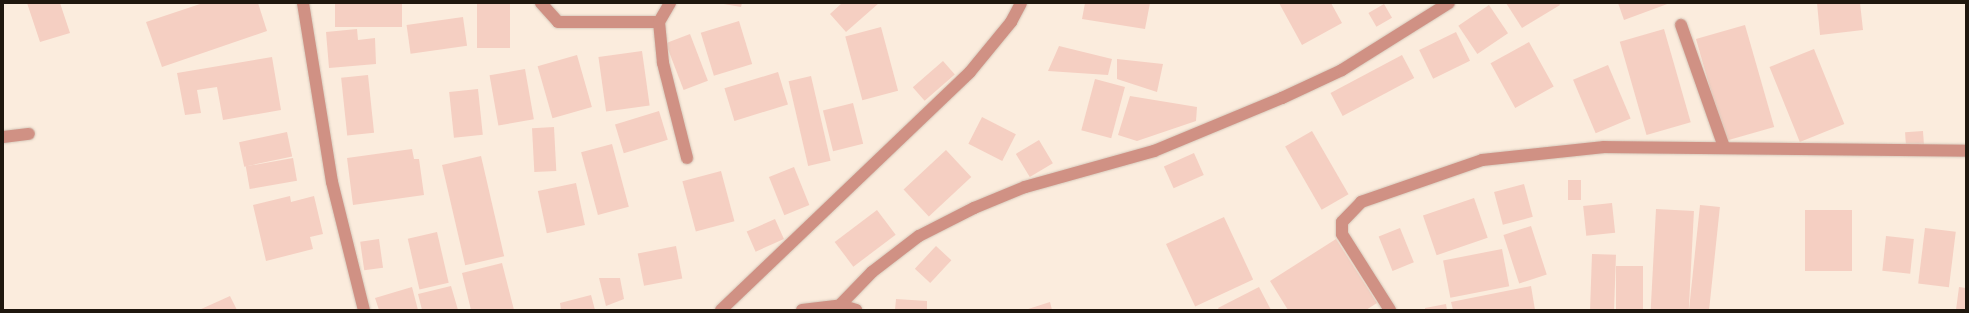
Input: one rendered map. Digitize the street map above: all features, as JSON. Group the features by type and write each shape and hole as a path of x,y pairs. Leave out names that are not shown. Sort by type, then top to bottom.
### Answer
{"street":[{"path":"303,3 332,182 364,310"},
{"path":"542,3 558,22 659,22"},
{"path":"670,3 659,22 663,63 686,158"},
{"path":"721,310 970,72 1011,22 1021,3"},
{"path":"840,305 872,272 919,236 974,208 1024,187 1154,151 1274,101 1342,70 1449,3"},
{"path":"1681,26 1724,147"},
{"path":"3,137 29,134"},
{"path":"1390,310 1342,234 1342,222 1361,202 1482,160 1533,152 1604,147 1724,147 1966,151"},
{"path":"802,310 840,305 856,310"}],"building":[{"path":"27,3 60,3 70,33 40,42"},
{"path":"203,3 258,3 267,31 162,67 146,22"},
{"path":"335,3 402,3 402,27 335,27"},
{"path":"477,3 510,3 510,48 477,48"},
{"path":"718,3 742,3 741,7"},
{"path":"842,3 879,3 846,32 830,14"},
{"path":"1085,3 1150,3 1145,29 1082,19"},
{"path":"1279,3 1331,3 1342,23 1302,45"},
{"path":"1506,3 1559,3 1560,5 1522,28"},
{"path":"1618,3 1670,3 1624,20"},
{"path":"1817,3 1860,3 1863,30 1820,35"},
{"path":"1384,4 1392,18 1376,27 1368,13"},
{"path":"1489,5 1508,33 1477,54 1458,26"},
{"path":"463,17 467,46 411,54 407,25"},
{"path":"739,21 752,64 714,76 701,33"},
{"path":"1745,25 1774,127 1725,141 1696,39"},
{"path":"881,27 898,91 862,100 845,37"},
{"path":"357,29 358,40 375,38 376,64 329,68 326,32"},
{"path":"1664,29 1691,122 1647,135 1620,42"},
{"path":"1456,32 1470,61 1433,79 1419,50"},
{"path":"690,34 708,81 684,90 666,43"},
{"path":"1529,42 1554,87 1515,108 1491,63"},
{"path":"1059,46 1112,59 1108,75 1048,71"},
{"path":"1814,49 1844,124 1800,142 1769,67"},
{"path":"642,51 650,105 606,112 598,57"},
{"path":"577,55 592,107 552,118 538,66"},
{"path":"1402,55 1414,78 1343,116 1330,93"},
{"path":"272,57 281,110 223,120 217,87 197,90 201,113 185,115 177,73"},
{"path":"1117,59 1163,64 1157,92 1117,79"},
{"path":"943,61 955,75 925,101 913,87"},
{"path":"1608,65 1631,118 1596,133 1573,80"},
{"path":"525,69 534,119 498,125 490,75"},
{"path":"778,72 788,105 734,121 724,88"},
{"path":"368,75 374,133 347,136 341,78"},
{"path":"811,76 831,161 808,166 789,81"},
{"path":"1095,79 1125,87 1111,138 1081,130"},
{"path":"478,89 483,135 454,138 449,92"},
{"path":"1130,96 1197,107 1196,121 1137,141 1118,135"},
{"path":"853,103 863,144 833,151 823,110"},
{"path":"659,111 668,140 624,153 615,124"},
{"path":"982,117 1016,134 1002,161 968,144"},
{"path":"554,127 556,171 534,172 532,128"},
{"path":"1312,131 1348,194 1322,210 1285,146"},
{"path":"1923,131 1924,146 1906,147 1905,132"},
{"path":"287,132 292,156 244,167 239,142"},
{"path":"1039,140 1053,163 1030,177 1016,154"},
{"path":"612,144 629,207 598,215 581,152"},
{"path":"412,149 414,159 419,159 424,195 353,205 347,158"},
{"path":"946,150 971,177 929,217 904,190"},
{"path":"1194,153 1204,175 1174,188 1164,166"},
{"path":"481,156 504,256 465,265 442,165"},
{"path":"293,158 297,181 250,189 246,166"},
{"path":"794,167 809,205 784,215 769,177"},
{"path":"721,171 734,221 696,232 682,181"},
{"path":"1568,180 1581,180 1581,200 1568,200"},
{"path":"576,183 585,225 547,233 538,191"},
{"path":"1524,184 1533,217 1503,225 1494,192"},
{"path":"290,196 291,202 314,196 323,234 310,237 313,249 266,261 253,205"},
{"path":"1474,198 1488,238 1437,255 1423,216"},
{"path":"1612,203 1615,233 1586,236 1583,206"},
{"path":"1700,205 1720,207 1709,310 1689,309"},
{"path":"1656,209 1694,211 1689,310 1651,310"},
{"path":"877,210 896,235 853,267 835,242"},
{"path":"1805,210 1852,210 1852,271 1805,271"},
{"path":"1224,217 1253,280 1195,307 1166,244"},
{"path":"775,219 784,239 756,252 747,232"},
{"path":"1531,226 1547,275 1519,283 1503,235"},
{"path":"1400,228 1414,262 1393,271 1379,237"},
{"path":"1925,228 1956,232 1949,287 1918,284"},
{"path":"437,232 449,283 419,289 408,239"},
{"path":"1886,236 1914,239 1910,274 1882,271"},
{"path":"379,239 383,268 364,270 360,242"},
{"path":"1336,239 1377,303 1366,310 1288,310 1270,281"},
{"path":"676,246 682,278 644,286 638,253"},
{"path":"936,246 951,260 930,283 915,269"},
{"path":"1502,249 1509,286 1450,298 1443,260"},
{"path":"1592,254 1616,255 1614,310 1590,310"},
{"path":"502,263 514,310 471,310 462,273"},
{"path":"1616,266 1643,266 1643,310 1616,310"},
{"path":"599,278 620,278 624,299 606,306"},
{"path":"451,286 458,310 422,310 418,294"},
{"path":"1531,286 1535,310 1453,310 1451,302"},
{"path":"412,287 418,310 379,310 375,298"},
{"path":"1259,287 1271,310 1219,310 1218,308"},
{"path":"1959,287 1966,288 1966,310 1956,310"},
{"path":"591,295 595,310 561,310 560,303"},
{"path":"230,296 237,310 199,310"},
{"path":"896,299 927,301 927,310 895,310"},
{"path":"1050,302 1052,310 1025,310"},
{"path":"1446,304 1447,310 1425,310 1425,308"}]}
